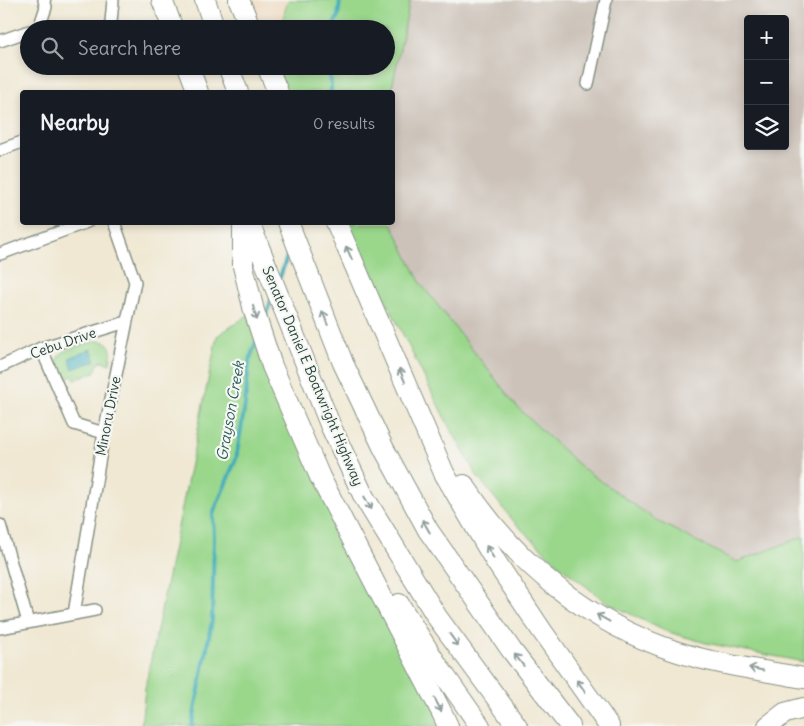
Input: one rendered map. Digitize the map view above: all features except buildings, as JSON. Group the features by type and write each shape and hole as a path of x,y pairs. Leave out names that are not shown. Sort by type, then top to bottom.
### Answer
{"highway":[{"path":"162,0 170,20"},
{"path":"205,0 212,20"},
{"path":"239,0 247,20"},
{"path":"191,75 197,90"},
{"path":"231,75 237,90"},
{"path":"270,75 277,90"},
{"path":"243,225 243,266 254,311 272,366 320,478 448,726"},
{"name":"Senator Daniel E Boatwright Highway","path":"250,225 331,427 364,497 436,617 517,726"},
{"path":"289,225 343,363 384,449 428,530 512,651 570,726"},
{"path":"337,225 444,473 496,562 542,632 609,726"},
{"path":"412,398 466,487 496,529 529,564 558,589 586,609 616,626 678,652 804,678"},
{"path":"320,478 438,666 480,726"},
{"path":"768,726 785,713 804,708"}],"street":[{"path":"42,20 46,7 44,0"},
{"path":"111,20 114,0"},
{"path":"588,84 606,0"},
{"path":"0,41 20,34"},
{"path":"0,150 20,143"},
{"path":"0,254 79,225"},
{"name":"Minoru Drive","path":"74,614 104,433 135,282 115,225"},
{"name":"Cebu Drive","path":"0,367 41,348 126,322"},
{"path":"41,348 74,424 104,433"},
{"path":"0,525 28,622"},
{"path":"0,628 96,610"}],"shaded area":[{"path":"239,0 288,0 282,20 247,20"},
{"path":"410,0 804,0 804,536 737,562 657,521 581,467 518,408 421,284 392,225 395,225 395,90 391,90"}],"green space":[{"path":"288,0 410,0 395,73 395,20 282,20"},
{"path":"272,75 395,75 391,90 277,90"},
{"path":"337,225 392,225 421,284 518,408 581,467 657,521 737,562 804,536 804,662 706,643 665,631 606,602 560,566 515,523 477,476 443,415 352,232 346,245"},
{"path":"254,311 272,366 448,726 141,726 145,689 217,336"},
{"path":"95,341 105,342 110,347 110,364 102,361 97,366 95,372 75,380 73,376 62,380 57,365 59,356 80,345"}],"water":[{"path":"91,349 96,361 73,369 69,358"}],"waterway":[{"name":"Grayson Creek","path":"336,20 340,0"},
{"name":"Grayson Creek","path":"330,75 331,90"},
{"name":"Grayson Creek","path":"280,277 290,248"},
{"name":"Grayson Creek","path":"265,319 271,300"},
{"name":"Grayson Creek","path":"192,726 212,621 213,514 236,459 245,405 249,361 256,342"}]}
